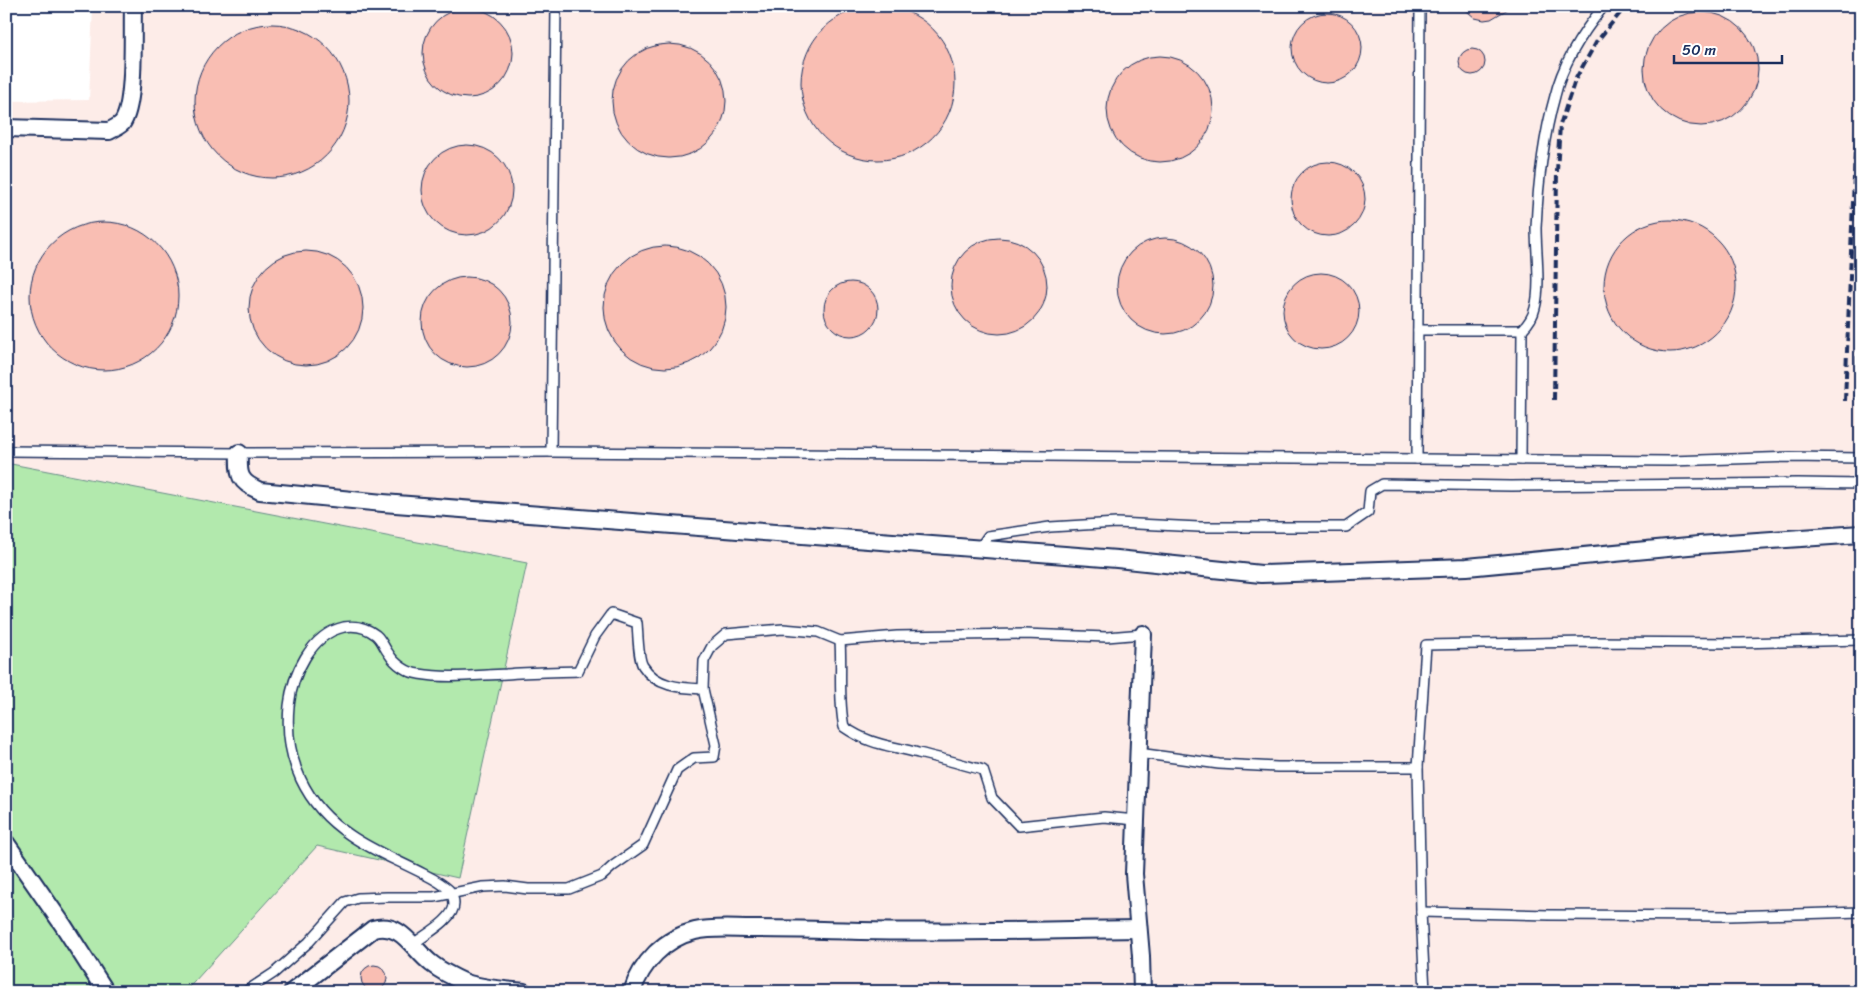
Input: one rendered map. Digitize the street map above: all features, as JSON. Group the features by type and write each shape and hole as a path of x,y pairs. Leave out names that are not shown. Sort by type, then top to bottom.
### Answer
{"street":[{"path":"6,128 109,131 121,124 128,111 131,89 133,6"},
{"path":"239,453 238,472 246,485 260,491 393,504 1117,560 1260,574 1467,567 1699,545 1861,534"},
{"path":"1142,992 1134,874 1143,634"},
{"path":"6,843 59,918 106,992"},
{"path":"292,992 373,929 383,926 393,928 432,964 467,983 480,989 524,992"},
{"path":"632,992 645,964 659,950 677,937 714,929 939,932 1138,929"}],"lane":[{"path":"551,452 556,6"},
{"path":"1417,459 1420,6"},
{"path":"1418,330 1522,330 1531,321 1538,294 1536,226 1542,170 1555,94 1568,60 1587,27 1604,6"},
{"path":"1521,460 1522,330"},
{"path":"6,451 239,453 551,452 1670,461 1790,457 1861,458"},
{"path":"979,549 988,536 1050,527 1117,523 1199,527 1346,527 1368,512 1370,491 1382,484 1511,486 1861,484"},
{"path":"412,945 447,920 452,914 454,906 451,894 440,883 428,876 370,848 348,835 328,818 312,799 300,778 290,751 287,726 290,700 296,678 303,662 324,636 337,629 350,626 360,627 376,635 396,663 416,674 429,676 448,677 578,671 595,636 611,614 637,623 642,665 656,680 668,686 703,689"},
{"path":"245,992 274,974 346,902 358,898 388,896 434,897 483,886 569,889 602,876 643,845 677,770 694,758 714,757 716,745 703,689 704,661 712,646 726,634 783,629 818,632 840,641 897,636 1024,634 1107,637 1143,634"},
{"path":"1425,992 1421,912 1418,767 1426,645 1589,642 1740,643 1861,640"},
{"path":"840,641 842,670 840,708 844,727 857,736 879,745 915,752 983,770 992,798 1019,826 1104,817 1136,820"},
{"path":"1138,753 1219,764 1277,767 1418,767"},
{"path":"1421,912 1728,916 1861,912"}],"shaded area":[{"path":"93,6 1861,6 1861,992 80,992 6,877 6,101 89,100"}],"green space":[{"path":"6,463 527,563 458,878 317,846 185,992 6,992"}],"building":[{"path":"878,6 893,7 908,12 933,28 949,53 954,68 954,98 949,113 933,138 908,154 893,159 878,160 863,159 848,154 823,138 807,113 802,98 801,83 802,68 807,53 823,28 848,12 863,7"},
{"path":"1461,6 1513,6 1491,19 1484,20 1475,18"},
{"path":"468,8 485,12 500,21 509,36 513,53 509,70 500,85 485,94 468,98 451,94 436,85 427,70 423,53 427,36 436,21 451,12"},
{"path":"1701,12 1723,16 1741,29 1754,47 1758,69 1754,91 1741,109 1723,122 1701,126 1679,122 1661,109 1648,91 1644,69 1648,47 1661,29 1679,16"},
{"path":"1334,13 1347,19 1356,28 1360,34 1362,48 1360,62 1352,73 1341,81 1320,83 1313,81 1302,73 1294,62 1292,41 1294,34 1302,23 1313,15"},
{"path":"272,24 287,25 302,30 327,46 343,71 348,86 348,116 343,131 327,156 302,172 287,177 272,178 257,177 242,172 217,156 201,131 196,116 195,101 196,86 201,71 217,46 242,30 257,25"},
{"path":"669,44 691,48 710,60 722,79 726,101 722,123 710,142 691,154 669,158 647,154 628,142 616,123 612,101 616,79 628,60 647,48"},
{"path":"1472,49 1481,53 1485,62 1481,71 1472,75 1463,71 1459,62 1463,53"},
{"path":"1160,56 1180,60 1197,72 1209,89 1213,109 1209,129 1197,146 1180,158 1160,162 1140,158 1123,146 1111,129 1107,109 1111,89 1123,72 1140,60"},
{"path":"467,145 484,149 499,158 508,173 512,190 508,207 499,222 484,231 467,235 450,231 435,222 426,207 422,190 426,173 435,158 450,149"},
{"path":"1321,162 1335,162 1349,168 1359,178 1365,192 1365,206 1359,220 1349,230 1335,236 1321,236 1307,230 1297,220 1291,206 1291,192 1297,178 1307,168"},
{"path":"1670,220 1683,221 1695,225 1717,239 1731,261 1735,273 1735,299 1731,311 1717,333 1695,347 1683,351 1670,352 1657,351 1645,347 1623,333 1609,311 1605,299 1604,286 1605,273 1609,261 1623,239 1645,225 1657,221"},
{"path":"104,222 118,223 132,228 156,244 172,268 177,282 177,310 172,324 156,348 132,364 118,369 104,370 90,369 76,364 52,348 36,324 31,310 30,296 31,282 36,268 52,244 76,228 90,223"},
{"path":"990,238 1008,238 1026,246 1039,259 1047,277 1044,305 1026,326 1008,334 990,334 972,326 959,313 951,295 951,277 959,259 972,246"},
{"path":"1165,238 1184,241 1199,252 1210,267 1213,286 1210,305 1199,320 1184,331 1165,334 1146,331 1131,320 1120,305 1117,286 1120,267 1131,252 1146,241"},
{"path":"665,246 688,251 708,264 721,284 726,307 721,330 708,350 688,363 665,368 642,363 622,350 609,330 604,307 609,284 622,264 642,251"},
{"path":"306,251 328,255 347,267 359,286 363,308 359,330 347,349 328,361 306,365 284,361 265,349 253,330 249,308 253,286 265,267 284,255"},
{"path":"1329,273 1342,279 1353,290 1359,303 1357,326 1342,343 1329,349 1313,349 1300,343 1285,326 1283,303 1289,290 1306,275"},
{"path":"467,277 484,280 499,290 509,305 512,322 509,339 499,354 484,364 467,367 450,364 435,354 425,339 422,322 425,305 435,290 450,280"},
{"path":"851,282 870,290 878,309 870,328 851,336 832,328 824,309 832,290"},
{"path":"374,965 383,969 387,978 383,987 374,991 365,987 361,978 365,969"}],"railway":[{"path":"1554,400 1557,171 1560,125 1575,80 1597,41 1626,6"},
{"path":"1845,401 1855,152 1861,125"},
{"path":"1856,400 1861,244"}]}
